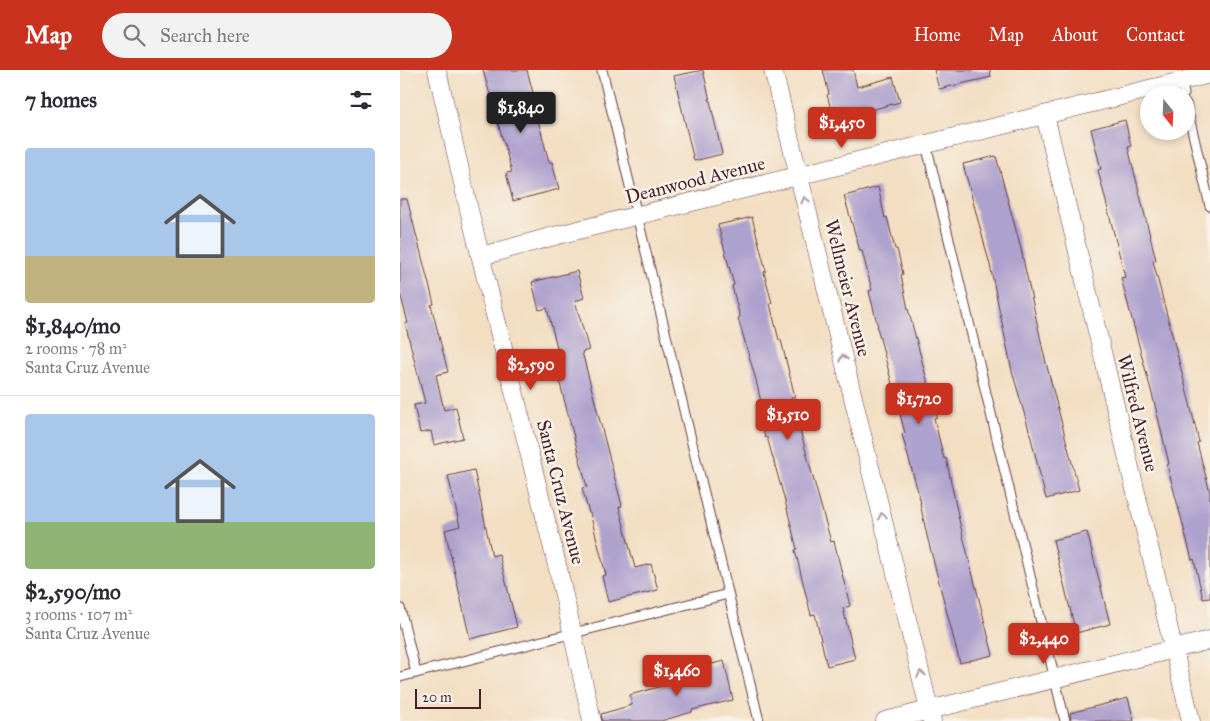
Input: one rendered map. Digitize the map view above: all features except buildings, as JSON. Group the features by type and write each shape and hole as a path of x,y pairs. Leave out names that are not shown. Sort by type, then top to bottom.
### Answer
{"street":[{"name":"Santa Cruz Avenue","path":"437,70 470,214 482,256 559,573 571,634 580,663 592,721"},
{"name":"Wellmeier Avenue","path":"773,70 931,716"},
{"name":"Deanwood Avenue","path":"1186,85 1210,74"},
{"name":"Deanwood Avenue","path":"482,256 926,144 1045,115 1140,96"},
{"name":"Wilfred Avenue","path":"1045,115 1191,721"},
{"path":"885,721 931,716 1055,678 1210,640"}],"lane":[{"path":"602,70 759,721"},
{"path":"1194,140 1210,206"},
{"path":"926,144 1066,721"},
{"path":"400,677 728,594"},
{"path":"400,608 416,673"}]}
